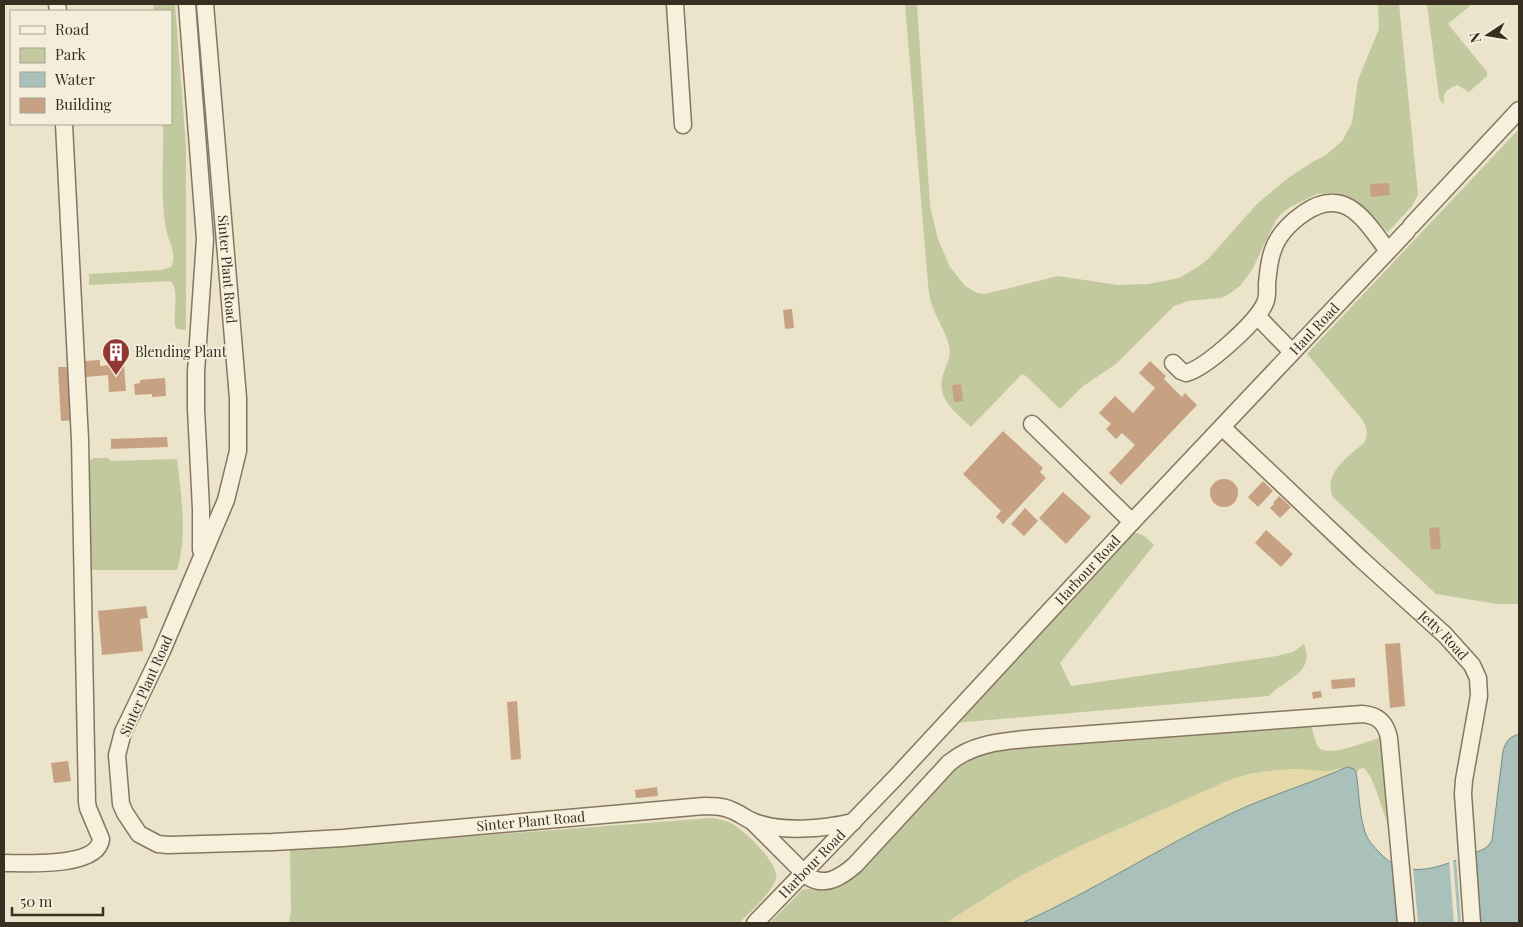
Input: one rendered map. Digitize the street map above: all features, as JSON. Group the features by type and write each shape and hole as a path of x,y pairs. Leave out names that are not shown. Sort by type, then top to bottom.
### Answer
{"lane":[{"path":"187,4 205,239 196,372 196,408 202,509 201,557"},
{"name":"Sinter Plant Road","path":"205,4 238,398 239,439 236,466 226,500 162,651 123,732 117,755 121,804 139,834 158,844 168,845 289,842 704,806 731,810 752,822 778,827 827,827 853,822"},
{"path":"675,4 683,125"},
{"name":"Haul Road","path":"1222,427 1519,110"},
{"path":"4,863 53,862 74,859 94,851 100,844 101,839 87,802 80,440 64,125"},
{"path":"1173,363 1186,373 1200,367 1229,344 1257,316 1265,303 1269,262 1277,241 1297,218 1318,204 1336,202 1348,207 1371,228 1388,251"},
{"path":"1257,316 1292,352"},
{"path":"1032,424 1132,522"},
{"name":"Harbour Road","path":"755,923 853,822 1222,427"},
{"name":"Jetty Road","path":"1222,427 1456,646 1475,670 1479,683 1479,703 1463,794 1472,923"},
{"path":"752,822 813,880 820,882 833,880 855,865 944,768 964,752 979,746 1013,740 1362,714 1377,717 1388,733 1406,923"}],"green space":[{"path":"153,4 175,4 186,147 186,330 177,329 175,326 175,289 170,281 89,285 89,274 162,270 171,267 173,262 173,253 164,216 163,190 163,125 172,125 172,10 154,10"},
{"path":"905,4 917,4 930,206 938,239 950,267 965,286 977,293 984,294 1058,276 1117,285 1148,284 1179,278 1198,267 1208,259 1257,204 1288,178 1326,155 1342,141 1352,123 1358,80 1379,29 1378,4 1399,4 1418,195 1412,206 1388,232 1363,211 1333,193 1317,194 1290,207 1276,220 1252,270 1240,286 1229,294 1221,298 1188,301 1174,306 1116,364 1082,387 1060,409 1022,374 971,427 953,410 942,389 942,381 950,351 929,291"},
{"path":"1427,4 1472,4 1448,24 1487,72 1487,76 1469,92 1457,85 1448,90 1444,97 1444,104 1439,97"},
{"path":"1519,129 1519,604 1497,604 1436,594 1333,497 1331,481 1334,473 1364,443 1367,430 1361,418 1307,354"},
{"path":"94,458 108,458 111,461 177,459 183,529 177,570 89,570 88,462"},
{"path":"1131,534 1143,535 1154,545 1060,663 1071,686 1277,656 1293,652 1304,644 1307,654 1306,662 1297,675 1269,696 954,723"},
{"path":"1311,726 1317,746 1324,751 1340,750 1383,737 1391,831 1372,780 1364,768 1359,769 1357,772 1347,767 1329,771 1253,773 1232,779 1078,847 1017,878 946,923 770,923 803,889 836,888 846,882 899,830 910,815 953,768 976,756 1004,747"},
{"path":"712,818 729,822 744,832 767,856 775,872 776,878 770,890 739,923 289,923 291,912 290,850"}],"sand":[{"path":"1519,734 1519,923 946,923 1017,878 1078,847 1232,779 1272,771 1353,769 1356,772 1362,820 1370,843 1395,867 1426,870 1449,863 1484,849 1492,840 1503,751 1508,740"}],"water":[{"path":"1519,734 1519,923 1022,923 1230,814 1347,767 1354,769 1356,772 1365,833 1381,854 1392,863 1405,868 1431,868 1458,860 1484,849 1492,840 1503,751 1508,740"}],"pier":[{"path":"1472,852 1477,923 1461,923 1456,858"},
{"path":"1453,859 1458,923 1454,923 1449,860"},
{"path":"1396,865 1413,868 1418,923 1400,923"}],"building":[{"path":"1389,183 1390,195 1371,197 1370,184"},
{"path":"792,309 794,328 785,329 783,310"},
{"name":"Blending Plant","path":"100,360 100,366 124,364 126,391 109,392 108,375 86,377 85,361"},
{"path":"1150,361 1166,376 1164,379 1182,397 1185,393 1197,405 1121,485 1109,473 1135,445 1122,433 1116,439 1106,429 1111,424 1099,413 1115,396 1133,413 1155,388 1139,373"},
{"path":"58,367 71,367 74,420 61,421"},
{"path":"165,378 166,396 152,397 152,394 135,395 134,384 140,383 140,380"},
{"path":"961,384 963,401 954,402 952,385"},
{"path":"1003,431 1043,468 1040,472 1046,478 1003,524 996,517 1001,511 963,474"},
{"path":"167,437 168,447 111,449 111,439"},
{"path":"1224,479 1234,483 1238,493 1234,503 1224,507 1214,503 1210,493 1214,483"},
{"path":"1263,481 1273,491 1258,507 1248,497"},
{"path":"1063,492 1091,517 1066,544 1039,518"},
{"path":"1279,496 1291,507 1280,518 1270,508"},
{"path":"1025,508 1038,521 1024,536 1011,524"},
{"path":"1439,527 1441,549 1431,550 1429,528"},
{"path":"1266,530 1293,554 1281,567 1255,543"},
{"path":"146,606 148,618 140,619 143,651 102,655 98,611"},
{"path":"1400,643 1405,706 1390,708 1385,644"},
{"path":"1355,678 1355,687 1332,689 1331,680"},
{"path":"1321,691 1322,697 1313,699 1312,692"},
{"path":"517,701 521,759 511,760 507,702"},
{"path":"68,761 71,781 54,783 51,763"},
{"path":"657,787 658,796 636,798 635,790"}],"place":[{"name":"Blending Plant","path":"116,376"}]}
